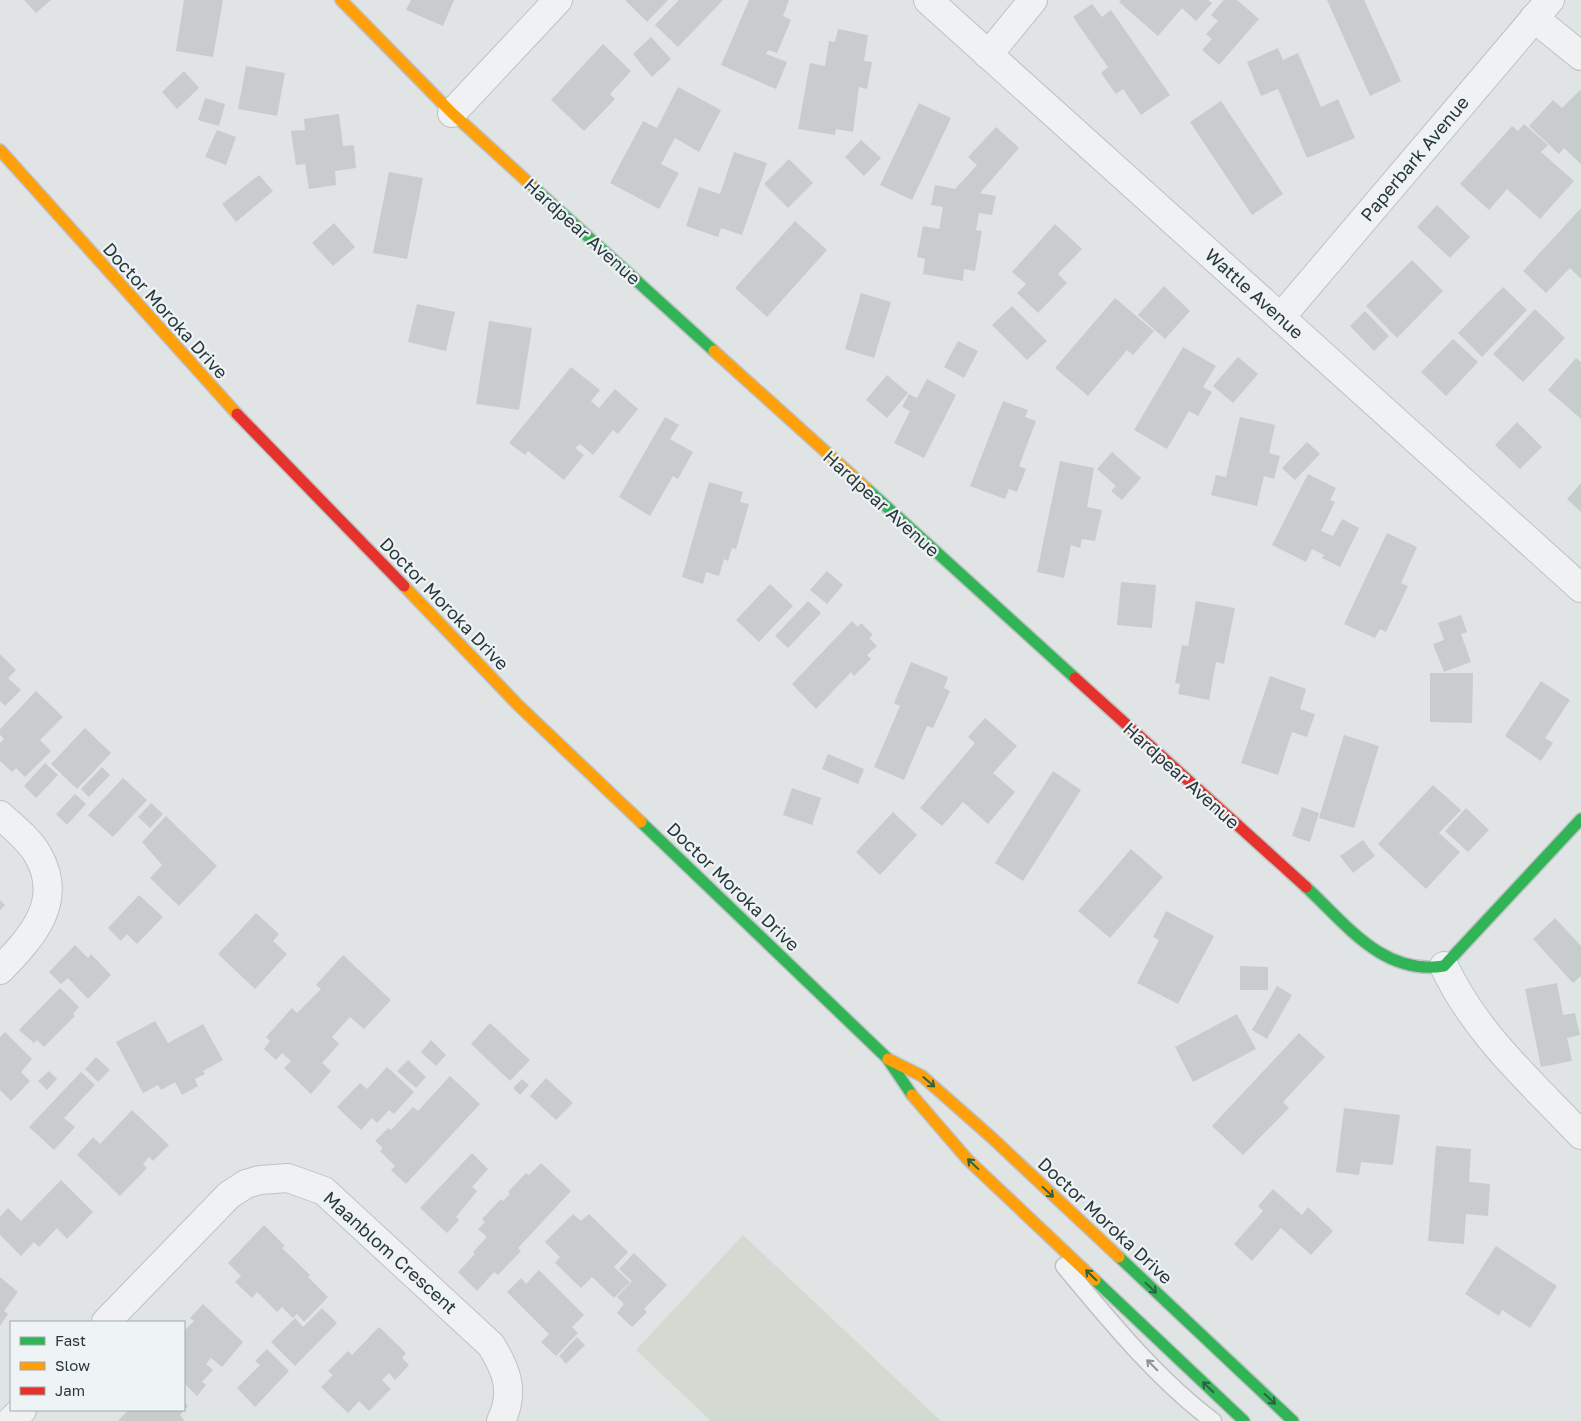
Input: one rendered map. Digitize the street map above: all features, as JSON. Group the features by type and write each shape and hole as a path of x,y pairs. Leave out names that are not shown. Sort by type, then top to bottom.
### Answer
{"main road":[{"name":"Hardpear Avenue","path":"341,0 452,113 1361,940 1392,962 1410,967 1429,969 1444,966"},
{"name":"Doctor Moroka Drive","path":"0,150 214,390 511,698 887,1058 908,1091 968,1160 1244,1421"},
{"path":"1444,966 1581,819"},
{"name":"Doctor Moroka Drive","path":"887,1058 922,1076 992,1137 1292,1421"}],"street":[{"path":"452,113 558,0"},
{"name":"Wattle Avenue","path":"928,0 1581,588"},
{"path":"988,55 1033,0"},
{"path":"1542,9 1581,56"},
{"name":"Paperbark Avenue","path":"1281,317 1542,9"},
{"path":"0,815 37,853 46,878 48,893 41,919 29,940 0,970"},
{"path":"1444,966 1458,995 1486,1034 1581,1135"},
{"name":"Maanblom Crescent","path":"107,1321 229,1195 246,1184 260,1180 288,1178 324,1191 491,1345 503,1364 508,1387 507,1407 501,1421"},
{"path":"11,1421 21,1411"}],"lane":[{"path":"1033,1220 1057,1257 1124,1335 1196,1408 1213,1421"}],"shaded area":[{"path":"743,1235 941,1421 711,1421 636,1350"}],"building":[{"path":"24,0 51,0 36,13"},
{"path":"184,0 223,0 213,57 176,51"},
{"path":"411,0 454,0 443,26 406,10"},
{"path":"625,0 668,0 647,22"},
{"path":"679,0 723,0 678,47 655,25"},
{"path":"749,0 789,0 783,16 791,20 777,53 768,50 766,54 787,62 776,89 721,65"},
{"path":"1121,0 1208,0 1212,3 1196,21 1182,8 1158,36 1119,2"},
{"path":"1224,0 1237,0 1259,19 1219,65 1202,50 1212,39 1206,34 1218,21 1211,15"},
{"path":"1327,0 1364,0 1401,81 1370,96"},
{"path":"1092,4 1102,17 1111,10 1170,95 1141,115 1123,89 1116,94 1101,73 1108,67 1073,17"},
{"path":"838,29 868,35 864,61 872,62 867,89 859,87 853,132 836,129 835,135 798,129 810,63 825,66 829,41 835,42"},
{"path":"651,37 671,59 652,77 633,54"},
{"path":"603,44 631,71 610,94 615,99 584,131 551,100"},
{"path":"1278,48 1283,60 1298,53 1321,107 1338,99 1355,138 1307,158 1278,89 1261,96 1247,62"},
{"path":"246,66 285,73 277,116 238,109"},
{"path":"184,71 199,88 177,109 162,92"},
{"path":"678,87 721,110 699,152 675,138 661,164 679,173 659,209 610,183 643,121 657,128"},
{"path":"1580,90 1581,164 1564,148 1559,154 1529,126 1553,100 1562,108"},
{"path":"205,98 225,104 219,126 198,120"},
{"path":"1221,101 1283,194 1252,215 1190,122"},
{"path":"919,103 951,118 912,200 880,185"},
{"path":"339,114 343,146 354,145 356,168 335,171 336,185 309,189 305,164 296,165 291,131 305,130 304,119"},
{"path":"1524,124 1548,145 1541,152 1574,181 1540,219 1507,189 1489,210 1460,184 1512,126 1518,131"},
{"path":"996,127 1019,148 980,193 996,196 992,215 979,213 976,230 982,231 975,271 964,269 963,281 923,274 925,259 917,257 923,226 939,229 943,207 931,205 935,185 955,189 977,165 968,157"},
{"path":"217,130 236,137 226,165 205,157"},
{"path":"861,140 881,158 864,176 845,157"},
{"path":"734,152 767,163 742,235 721,228 718,237 686,226 699,187 720,194"},
{"path":"789,159 813,183 788,208 764,184"},
{"path":"389,172 423,178 407,259 373,253"},
{"path":"259,175 273,191 236,222 222,204"},
{"path":"1437,205 1470,237 1450,258 1417,227"},
{"path":"1581,208 1581,279 1570,268 1546,293 1523,271"},
{"path":"795,221 827,250 767,317 735,288"},
{"path":"334,223 355,247 333,266 312,243"},
{"path":"1055,224 1082,249 1058,274 1067,283 1038,313 1017,293 1026,284 1012,272"},
{"path":"1412,260 1443,291 1397,338 1366,306"},
{"path":"1164,286 1190,311 1165,339 1138,315"},
{"path":"1503,287 1527,310 1482,357 1458,333"},
{"path":"861,293 891,302 874,358 845,349"},
{"path":"1115,298 1154,331 1133,355 1127,350 1088,396 1055,368"},
{"path":"417,304 455,312 446,351 408,342"},
{"path":"1012,306 1047,341 1027,360 992,325"},
{"path":"1535,309 1565,338 1523,382 1493,354"},
{"path":"1365,311 1389,336 1374,351 1350,326"},
{"path":"489,321 532,328 519,410 476,404"},
{"path":"1453,339 1478,362 1446,396 1421,372"},
{"path":"958,341 978,351 964,378 944,367"},
{"path":"1183,347 1216,366 1203,387 1212,392 1198,416 1189,411 1167,449 1134,430"},
{"path":"1238,357 1258,374 1233,403 1213,386"},
{"path":"1576,358 1581,362 1581,419 1548,390"},
{"path":"571,367 600,390 591,401 599,408 615,389 638,409 618,434 613,430 593,455 580,444 575,448 584,455 564,480 528,451 525,455 509,443"},
{"path":"887,375 908,393 887,418 866,400"},
{"path":"927,379 956,395 924,458 894,443 910,411 902,407 909,394 917,398"},
{"path":"1003,401 1028,410 1025,417 1036,421 1019,466 1026,469 1017,492 1009,489 1005,499 970,486"},
{"path":"665,417 679,425 670,439 693,452 678,479 673,476 650,516 619,497"},
{"path":"1240,417 1275,425 1269,453 1280,456 1274,479 1264,476 1257,506 1211,495 1216,475 1226,477"},
{"path":"1517,422 1542,447 1520,469 1495,445"},
{"path":"1307,442 1320,454 1295,480 1282,468"},
{"path":"1112,452 1141,478 1122,500 1111,491 1116,486 1097,469"},
{"path":"1060,461 1094,468 1087,507 1102,510 1095,541 1082,539 1080,548 1071,545 1064,578 1037,572"},
{"path":"1308,474 1336,488 1330,500 1335,502 1321,531 1333,536 1342,519 1359,528 1340,567 1322,558 1324,555 1312,549 1306,562 1272,545"},
{"path":"709,482 743,492 740,502 749,504 736,549 732,548 728,561 724,559 719,576 706,572 703,584 682,577"},
{"path":"1581,483 1581,512 1567,499"},
{"path":"1387,533 1417,547 1401,583 1408,586 1386,632 1380,629 1375,638 1344,624"},
{"path":"827,571 843,585 827,604 810,590"},
{"path":"1121,582 1156,585 1152,628 1117,625"},
{"path":"770,584 793,606 759,642 736,620"},
{"path":"808,601 821,613 788,648 775,636"},
{"path":"1196,601 1235,608 1224,664 1216,662 1209,700 1178,694 1180,684 1175,683 1182,645 1188,646"},
{"path":"1461,615 1467,632 1461,634 1471,662 1444,672 1433,644 1444,640 1438,623"},
{"path":"852,621 858,627 861,623 873,635 869,638 877,646 867,655 871,659 854,676 851,672 816,709 792,684"},
{"path":"0,654 16,670 8,678 21,690 5,706 0,701"},
{"path":"911,662 948,677 944,688 950,691 933,728 927,726 904,780 874,767 900,706 894,703"},
{"path":"1430,673 1473,673 1472,723 1430,722"},
{"path":"1270,676 1306,689 1300,709 1315,714 1307,737 1292,732 1278,775 1241,763"},
{"path":"1541,681 1570,700 1545,738 1553,743 1541,761 1505,736"},
{"path":"36,691 63,717 40,740 51,751 25,777 16,768 12,772 0,761 0,743 4,739 0,735 0,729"},
{"path":"985,718 1017,746 993,773 1015,792 988,824 963,802 942,826 920,808 975,743 968,737"},
{"path":"85,728 111,753 77,789 51,764"},
{"path":"1344,735 1379,746 1354,828 1319,818"},
{"path":"828,754 864,769 858,784 822,769"},
{"path":"45,763 58,775 36,798 24,786"},
{"path":"102,767 110,775 89,797 81,789"},
{"path":"1053,771 1081,790 1023,881 995,863"},
{"path":"123,778 147,800 113,837 88,815"},
{"path":"1433,785 1461,810 1439,833 1460,852 1426,889 1378,844"},
{"path":"792,788 821,798 812,825 783,815"},
{"path":"75,794 86,804 67,825 56,814"},
{"path":"151,803 163,814 150,828 138,817"},
{"path":"1302,807 1319,813 1310,842 1292,836"},
{"path":"1466,808 1489,830 1468,852 1445,831"},
{"path":"893,812 917,835 880,875 856,852"},
{"path":"166,816 217,866 179,906 150,878 162,865 142,842"},
{"path":"1363,840 1375,856 1353,873 1340,856"},
{"path":"1131,849 1163,877 1110,938 1078,911"},
{"path":"139,895 163,917 137,944 127,934 121,941 108,928"},
{"path":"0,900 5,905 0,910"},
{"path":"1166,911 1214,936 1178,1004 1137,983 1159,940 1153,937"},
{"path":"256,913 279,934 273,941 287,954 255,989 218,954"},
{"path":"1555,918 1581,946 1581,976 1573,983 1533,939"},
{"path":"75,945 88,958 91,954 111,975 88,999 68,978 61,984 49,972"},
{"path":"343,955 391,1000 364,1029 350,1017 332,1037 339,1044 322,1063 331,1071 311,1094 284,1068 291,1061 282,1053 276,1060 264,1049 270,1041 266,1037 292,1008 297,1013 321,989 316,985"},
{"path":"1240,966 1268,967 1268,990 1240,990"},
{"path":"1557,983 1563,1015 1575,1013 1580,1035 1567,1038 1572,1061 1541,1067 1525,989"},
{"path":"1277,986 1292,995 1267,1039 1252,1030"},
{"path":"60,988 79,1007 73,1014 75,1016 44,1047 37,1040 34,1043 19,1030"},
{"path":"1237,1014 1256,1049 1193,1082 1175,1047"},
{"path":"155,1021 168,1043 203,1024 223,1060 203,1071 205,1074 195,1079 198,1086 182,1095 175,1082 161,1090 158,1085 143,1093 116,1042"},
{"path":"490,1023 530,1060 510,1081 471,1044"},
{"path":"5,1032 32,1059 21,1072 30,1081 11,1101 0,1090 0,1037"},
{"path":"1299,1033 1325,1057 1283,1102 1289,1108 1243,1155 1212,1126"},
{"path":"431,1040 446,1055 436,1066 421,1052"},
{"path":"96,1057 110,1070 98,1082 85,1069"},
{"path":"408,1060 426,1077 416,1088 397,1071"},
{"path":"387,1067 414,1092 394,1114 389,1110 377,1123 372,1118 361,1130 337,1107 360,1083 367,1089"},
{"path":"49,1071 57,1079 47,1090 38,1081"},
{"path":"81,1072 95,1085 64,1118 75,1127 54,1150 29,1127"},
{"path":"450,1076 480,1104 406,1184 391,1170 395,1166 380,1151 383,1148 375,1141 388,1128 391,1130 413,1107 418,1111"},
{"path":"546,1078 573,1103 556,1120 530,1096"},
{"path":"522,1079 529,1085 520,1095 513,1088"},
{"path":"1344,1108 1400,1115 1393,1165 1361,1162 1359,1175 1336,1172"},
{"path":"132,1110 169,1145 153,1161 149,1157 143,1164 147,1168 120,1196 77,1155 93,1137 100,1144"},
{"path":"1436,1146 1471,1149 1469,1182 1490,1184 1488,1216 1466,1214 1464,1244 1428,1241"},
{"path":"472,1153 488,1169 472,1187 477,1191 456,1217 459,1220 447,1233 420,1208"},
{"path":"541,1163 571,1191 518,1248 521,1251 498,1275 494,1272 477,1291 458,1272 475,1254 473,1252 487,1237 478,1229 485,1222 482,1219 501,1199 503,1201 510,1194 508,1192 526,1173 529,1175"},
{"path":"61,1180 93,1212 67,1239 57,1228 39,1247 34,1242 21,1256 0,1235 0,1217 8,1208 21,1221"},
{"path":"1273,1189 1302,1215 1308,1207 1333,1231 1311,1255 1281,1228 1252,1261 1234,1244 1263,1211 1258,1206"},
{"path":"573,1214 581,1221 589,1214 628,1252 614,1267 630,1282 614,1298 592,1277 581,1288 555,1263 560,1257 545,1242"},
{"path":"264,1225 285,1246 282,1248 310,1275 308,1277 328,1297 304,1322 297,1314 293,1318 282,1307 277,1312 257,1292 252,1298 235,1282 241,1276 228,1263"},
{"path":"1496,1246 1557,1286 1530,1328 1502,1310 1499,1316 1465,1294"},
{"path":"634,1253 667,1285 644,1309 647,1312 632,1327 617,1313 624,1304 617,1297 632,1281 619,1269"},
{"path":"539,1270 584,1315 572,1327 578,1333 556,1356 541,1342 549,1334 507,1292 521,1278 526,1284"},
{"path":"0,1277 18,1292 4,1311 8,1314 0,1326"},
{"path":"203,1304 243,1342 222,1367 211,1358 206,1364 213,1370 202,1382 206,1385 197,1396 185,1384 185,1330 194,1321 190,1318"},
{"path":"322,1308 337,1323 295,1366 271,1342 295,1318 303,1327"},
{"path":"379,1327 406,1353 402,1358 409,1365 395,1380 389,1373 382,1380 391,1389 369,1411 359,1401 348,1413 321,1387 333,1375 328,1371 348,1351 352,1355"},
{"path":"577,1337 585,1345 566,1364 559,1356"},
{"path":"267,1349 289,1371 255,1407 237,1388 260,1365 255,1361"},
{"path":"127,1411 184,1411 180,1415 185,1421 118,1421"}],"traffic: fast":[{"path":"530,184 714,351"},
{"path":"866,488 1075,678"},
{"path":"1306,887 1351,931 1384,955 1402,963 1422,967 1444,966 1581,819"},
{"path":"641,822 887,1058 912,1095"},
{"path":"1119,1257 1293,1421"},
{"path":"1095,1280 1244,1421"}],"traffic: slow":[{"path":"341,0 452,113 530,184"},
{"path":"0,150 237,414"},
{"path":"714,351 866,488"},
{"path":"404,586 518,705 641,822"},
{"path":"888,1059 922,1076 991,1137 1119,1257"},
{"path":"912,1095 968,1160 1095,1280"}],"traffic: jam":[{"path":"237,414 404,586"},
{"path":"1075,678 1306,887"}]}
